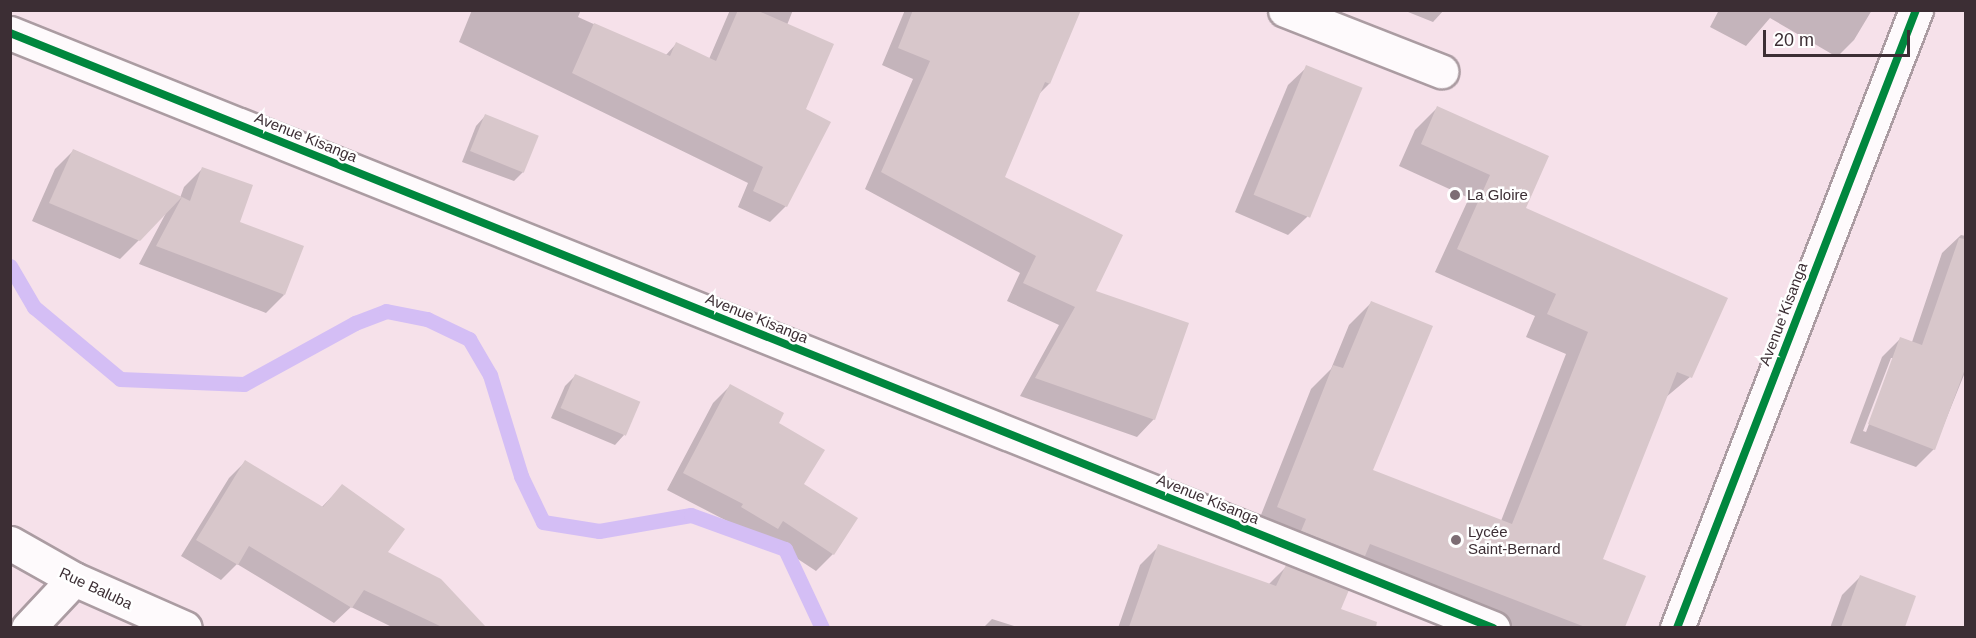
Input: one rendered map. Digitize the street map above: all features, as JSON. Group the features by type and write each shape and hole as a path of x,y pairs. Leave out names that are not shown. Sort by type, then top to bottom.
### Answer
{"street":[{"path":"1285,10 1441,71"},
{"name":"Avenue Kisanga","path":"1677,627 1916,10"},
{"name":"Avenue Kisanga","path":"10,33 1493,627"},
{"name":"Rue Baluba","path":"10,543 74,579 185,627"},
{"path":"28,627 74,579"}],"building":[{"path":"738,10 756,10 834,44 806,109 831,122 787,207 753,191 763,167 572,73 594,23 670,56 676,42 716,61"},
{"path":"913,10 1081,10 1050,84 1045,82 1005,177 1123,235 1096,291 1189,323 1155,420 1035,378 1075,307 1023,283 1036,256 881,172 930,61 898,48"},
{"path":"1306,65 1363,88 1310,218 1254,195"},
{"path":"1437,106 1549,156 1526,208 1728,298 1692,378 1677,372 1603,559 1646,576 1625,627 1585,627 1370,544 1365,556 1301,531 1306,519 1277,507 1333,365 1343,368 1371,301 1433,326 1373,470 1512,524 1588,332 1547,314 1556,294 1457,249 1490,175 1421,144"},
{"path":"485,114 539,136 524,173 470,151"},
{"path":"73,149 182,197 140,241 49,203"},
{"path":"202,167 253,185 240,222 304,246 285,295 156,246 182,197 190,201"},
{"path":"1959,238 1965,239 1965,369 1935,450 1868,424 1900,337 1922,345"},
{"path":"575,374 640,402 626,436 561,408"},
{"path":"730,384 784,413 779,423 825,450 804,484 858,518 834,555 783,521 778,529 741,507 743,504 683,473"},
{"path":"245,460 323,507 342,484 405,529 388,552 441,579 486,627 442,627 364,590 352,608 249,546 238,565 196,540"},
{"path":"1158,544 1276,586 1286,565 1349,590 1341,609 1377,622 1376,627 1129,627"},
{"path":"1860,575 1916,596 1905,627 1841,627"}],"waterway":[{"path":"10,266 34,307 120,379 244,384 355,323 386,311 427,319 469,339 490,375 521,476 543,522 599,531 691,515 785,549 822,628"}],"cycle path":[{"path":"1677,628 1916,10"},
{"path":"10,33 1493,628"}],"place":[{"name":"La Gloire","path":"1455,195"},
{"name":"Lycée Saint-Bernard","path":"1456,540"}]}
